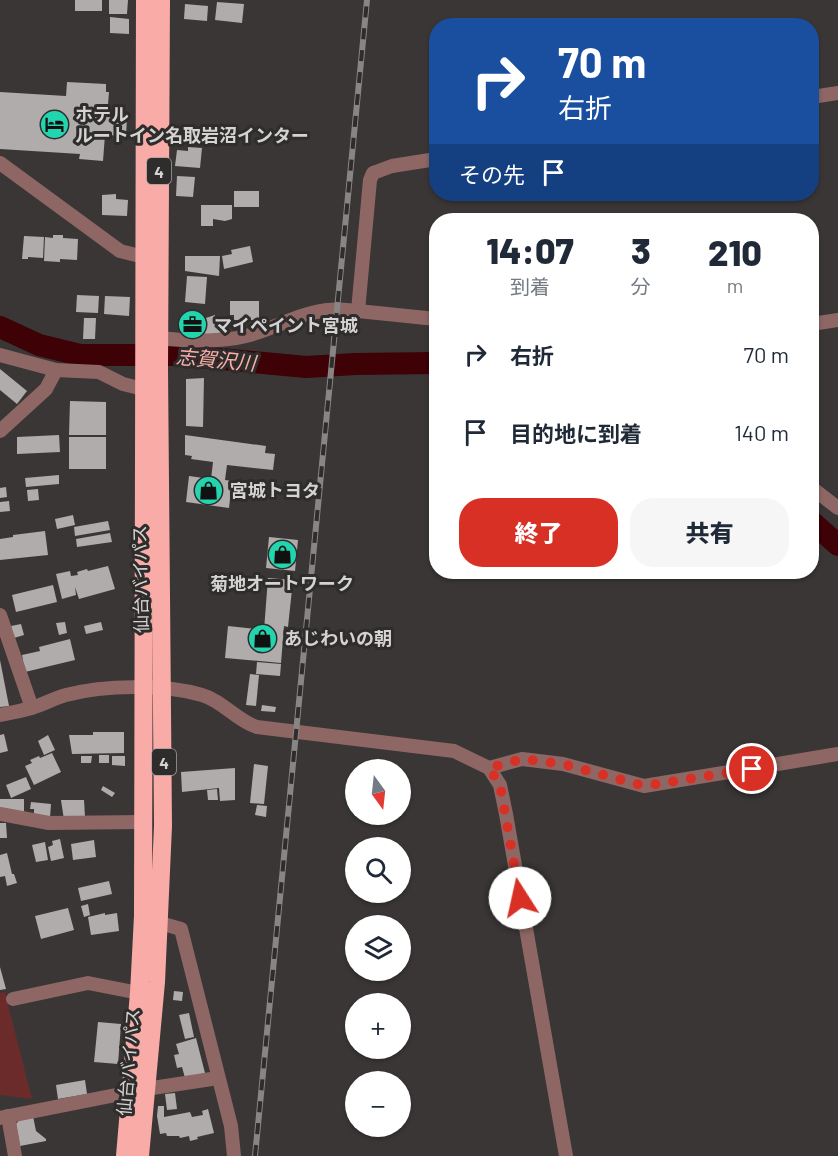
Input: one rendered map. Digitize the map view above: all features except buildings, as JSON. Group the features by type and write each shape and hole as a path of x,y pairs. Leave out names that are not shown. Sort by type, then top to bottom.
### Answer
{"highway":[{"name":"仙台バイパス","path":"145,0 144,257 154,340"},
{"name":"仙台バイパス","path":"125,1156 139,1091 160,923 164,778 163,690 151,368 154,340 161,0"},
{"name":"仙台バイパス","path":"140,1156 143,389 151,368"}],"street":[{"path":"819,96 838,93"},
{"path":"358,311 370,180 373,173 392,166 429,160"},
{"path":"0,163 120,251 144,257"},
{"path":"154,340 247,336 322,310 429,318"},
{"path":"819,323 838,320"},
{"path":"0,355 56,370 99,372 123,384 143,389"},
{"path":"0,431 46,389 56,370"},
{"path":"819,493 838,508"},
{"path":"0,615 32,708"},
{"path":"0,715 32,708 63,695 96,689 181,690 205,696 250,725 257,727 454,751 489,768 500,785 502,795 566,1156"},
{"path":"489,768 522,759 563,764 644,786 838,754"},
{"path":"0,814 49,823 142,822"},
{"path":"160,923 181,929 231,1126 234,1156"},
{"path":"13,999 88,983 139,993"},
{"path":"15,1156 4,1117 218,1078"}],"shaded area":[{"path":"5,992 32,1099 0,1095 0,993"}],"waterway":[{"name":"志賀沢川","path":"0,327 39,345 80,355 178,355 306,367 429,363"},
{"name":"志賀沢川","path":"819,528 838,545"}],"railway":[{"path":"255,1156 367,0"}],"place":[{"name":"ホテル ルートイン名取岩沼インター","path":"54,124"},
{"name":"マイペイント宮城","path":"193,325"},
{"name":"宮城トヨタ","path":"209,490"},
{"name":"菊地オートワーク","path":"282,554"},
{"name":"あじわいの朝","path":"263,638"}],"route":[{"path":"520,898 500,785 489,768 522,759 563,764 644,786 752,769"}]}
